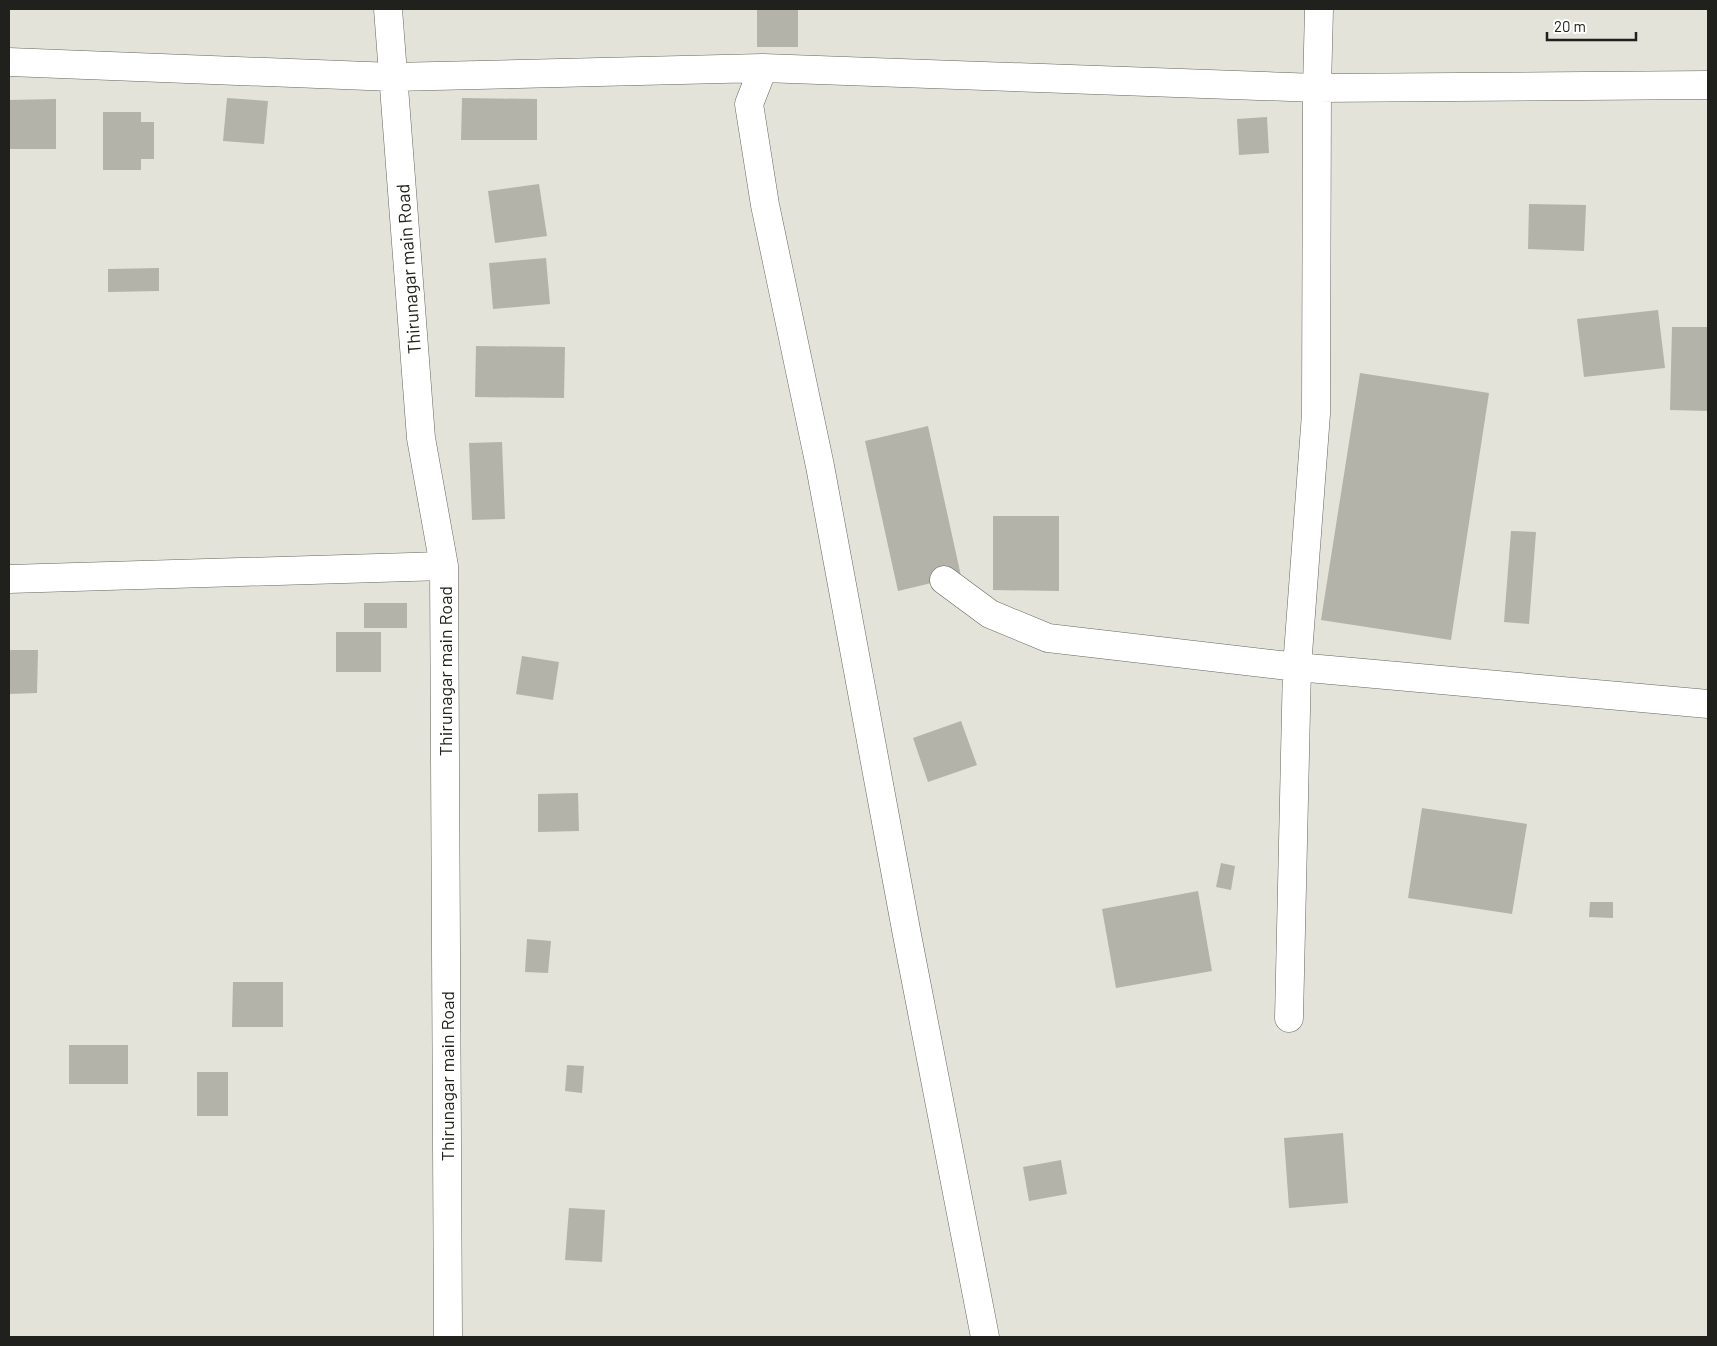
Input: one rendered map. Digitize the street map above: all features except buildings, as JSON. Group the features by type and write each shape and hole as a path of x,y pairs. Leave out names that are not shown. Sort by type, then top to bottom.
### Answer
{"street":[{"name":"Thirunagar main Road","path":"388,9 421,438 444,566 448,1337"},
{"path":"1290,1018 1297,667 1316,414 1319,9"},
{"path":"9,62 393,77 763,68 1317,88 1708,85"},
{"path":"763,68 749,104 765,205 820,466 907,935 985,1337"},
{"path":"9,579 444,566"},
{"path":"944,580 990,614 1048,638 1297,667 1708,704"}]}
